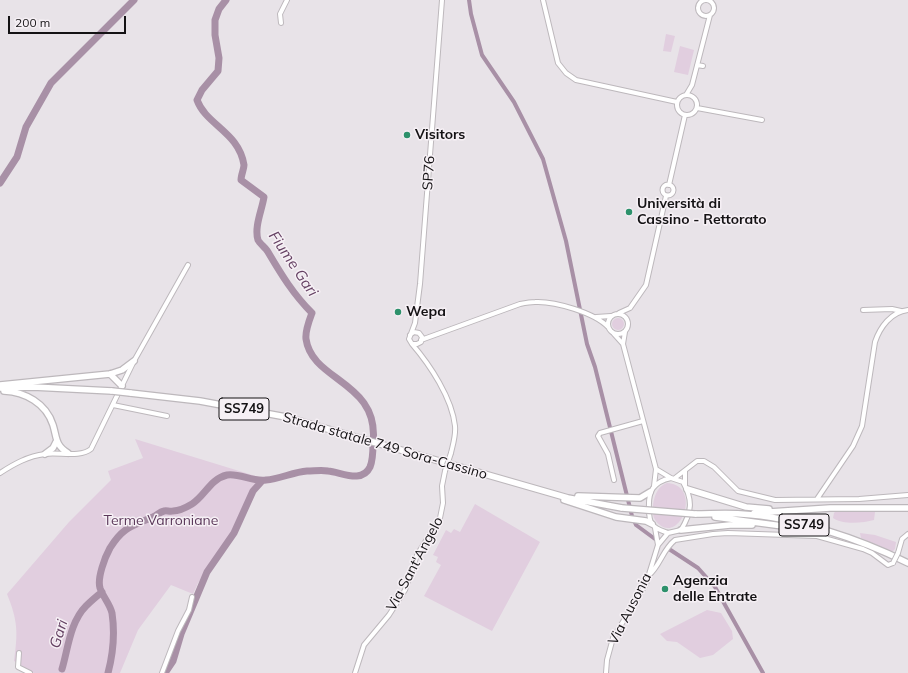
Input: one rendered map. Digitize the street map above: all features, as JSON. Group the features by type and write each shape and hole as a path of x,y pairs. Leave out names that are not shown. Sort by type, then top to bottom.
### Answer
{"highway":[{"path":"0,385 110,374 122,370 134,361"},
{"path":"110,374 122,386"},
{"name":"Strada statale 749 Sora-Cassino","path":"0,389 33,387 112,391 200,401 286,417 540,490 622,508 695,514 790,527 866,544"},
{"path":"0,389 23,394 39,404 53,424 56,442 68,454"},
{"path":"45,454 53,448 56,442"},
{"path":"686,487 746,507 792,510"},
{"path":"540,490 580,497 635,498 640,498 650,492"},
{"path":"540,490 569,502 621,518 643,521 654,526"},
{"path":"740,514 830,508 908,508"},
{"name":"Strada statale 749 Sora-Cassino","path":"695,514 740,514 807,526 853,538 908,563"},
{"path":"681,530 730,525 790,527"}],"street":[{"path":"281,23 280,14 287,0"},
{"name":"SP76","path":"410,334 415,323 420,284 442,0"},
{"path":"543,0 558,63 566,74 576,80 677,102"},
{"path":"692,96 692,85 705,27 713,11 713,6 710,2 705,1 700,3 698,8 699,12 703,16 705,27"},
{"path":"703,16 710,15"},
{"path":"705,27 712,29"},
{"path":"697,65 703,66"},
{"path":"686,95 692,85"},
{"path":"686,95 692,96 697,101 697,108 694,113 685,115 678,110 677,102 680,97 686,95"},
{"path":"697,108 762,120"},
{"path":"669,185 685,115"},
{"path":"666,196 663,194 662,190 665,185 669,185"},
{"path":"666,196 670,196 673,191 673,188 669,185"},
{"path":"654,486 656,469 623,344 625,332 628,326 630,308 646,285 666,196"},
{"path":"0,473 17,462 45,454 88,452 91,449 134,361 188,265"},
{"path":"431,335 414,332 410,334 409,339 412,344 417,344 431,335 520,304 536,302 550,303 596,317 612,316 630,308"},
{"path":"863,310 908,310"},
{"path":"817,499 853,446 862,426 875,342 879,330 887,320 901,311"},
{"path":"620,313 625,315 628,320"},
{"path":"608,327 608,321 612,316"},
{"path":"596,317 608,327 623,344"},
{"path":"415,323 422,337 419,352"},
{"path":"614,333 620,334 625,332"},
{"name":"Via Sant'Angelo","path":"355,673 364,645 389,614 405,590 417,555 440,518 444,503 442,486 455,427 453,413 448,400 419,352 412,344"},
{"path":"113,405 167,416"},
{"path":"614,480 608,454 598,438 602,433 643,421"},
{"path":"685,471 686,487 691,504 687,521 681,530 668,533 654,526 650,520 650,492 661,480 673,478 685,471 697,461 704,461 714,467 738,490 744,493 775,500 859,499 908,495"},
{"path":"656,469 683,482 686,487"},
{"name":"Via Ausonia","path":"654,526 658,545"},
{"name":"Via Ausonia","path":"606,673 607,660 613,638 642,591 649,575 658,545 668,533"},
{"path":"649,575 670,544 675,540 713,534 817,536 863,549 888,565 894,563 902,539 908,534"},
{"path":"162,673 178,631 189,610 192,597"},
{"path":"19,653 18,666 30,673"}],"green space":[{"path":"666,34 675,36 671,52 663,51"},
{"path":"680,46 694,50 688,75 674,72"},
{"path":"616,318 620,318 624,324 620,330 616,330 612,326 612,322"},
{"name":"Terme Varroniane","path":"135,439 262,478 246,502 233,532 198,583 193,594 171,585 138,630 120,673 34,673 14,661 16,627 7,594 69,522 111,480 108,471 143,458"},
{"path":"667,483 677,486 683,492 686,500 682,518 671,528 663,527 659,524 654,518 653,514 653,503 656,493 663,485"},
{"path":"475,504 540,542 492,631 424,596 441,565 436,562 438,557 433,555 446,530 451,533 454,529 460,532"},
{"path":"837,510 875,512 874,520 859,523 842,522 833,518 834,513"},
{"path":"860,533 875,535 896,542 895,549 892,552 861,538"},
{"path":"707,610 721,613 732,631 733,639 713,655 700,658 677,642 667,641 660,634"}],"waterway":[{"path":"0,183 17,157 26,127 51,83 134,0"},
{"name":"Fiume Gari","path":"108,673 113,643 113,621 111,610 99,584 102,568 108,552 124,531 163,511 183,509 197,501 216,480 227,475 237,475 261,480 307,471 323,471 357,476 366,472 372,461 372,422 366,407 356,394 320,365 311,353 306,336 312,313 293,291 267,250 258,240 257,230 264,197 241,180 244,165 236,144 207,116 201,109 197,100 202,90 218,71 219,58 215,35 215,20 219,9 226,0"},
{"path":"469,0 471,14 482,55 514,102 543,159 566,241 587,344 595,367 632,516 636,525 655,539"},
{"path":"165,673 173,661 181,634 207,572 234,533 253,491 262,481"},
{"path":"669,549 698,568 715,587 763,673"},
{"name":"Gari","path":"62,669 70,636 76,620 86,606 102,592"}],"place":[{"name":"Visitors","path":"407,135"},
{"name":"Università di Cassino - Rettorato","path":"629,212"},
{"name":"Wepa","path":"398,312"},
{"name":"Agenzia delle Entrate","path":"665,589"}]}
